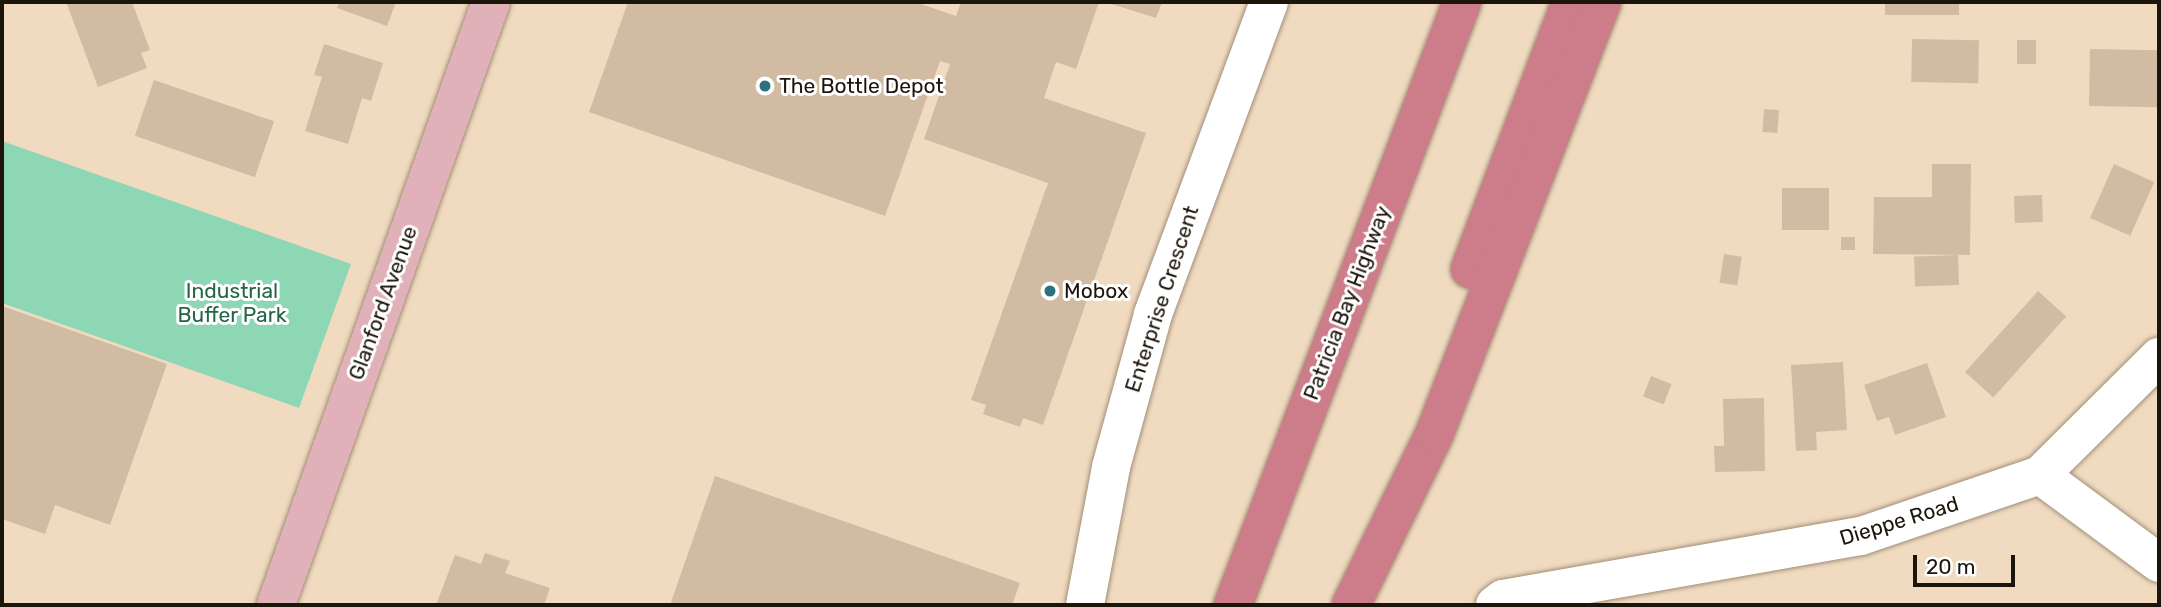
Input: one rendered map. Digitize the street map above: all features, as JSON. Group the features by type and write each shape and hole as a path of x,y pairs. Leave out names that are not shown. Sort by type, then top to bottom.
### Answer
{"highway":[{"name":"Patricia Bay Highway","path":"1233,605 1462,2"},
{"path":"1343,605 1571,2"},
{"path":"1351,605 1434,435 1602,2"}],"main road":[{"name":"Glanford Avenue","path":"276,605 491,2"}],"street":[{"name":"Enterprise Crescent","path":"1085,605 1111,467 1153,314 1269,2"},
{"name":"Dieppe Road","path":"1495,605 1503,599 1861,536 2040,475 2159,357"},
{"path":"2040,475 2159,563"}],"green space":[{"name":"Industrial Buffer Park","path":"2,141 351,264 299,408 2,303"}],"building":[{"path":"66,2 132,2 150,50 141,53 147,68 98,87"},
{"path":"339,2 396,2 387,26 337,8"},
{"path":"628,2 915,2 956,16 961,2 1099,2 1076,69 1056,62 1044,98 1146,133 1043,425 1023,418 1020,427 983,414 986,405 971,400 1048,183 924,139 950,64 940,61 885,216 589,112"},
{"path":"1105,2 1162,2 1156,18"},
{"path":"1885,2 1959,2 1959,15 1885,15"},
{"path":"1912,39 1979,40 1978,83 1911,82"},
{"path":"2017,40 2036,40 2036,64 2017,64"},
{"path":"324,44 383,63 371,101 362,98 348,144 305,131 322,77 314,75"},
{"path":"2090,49 2159,50 2158,107 2089,106"},
{"path":"154,80 274,121 255,177 135,136"},
{"path":"1764,109 1779,110 1777,133 1762,132"},
{"path":"1932,164 1971,164 1970,255 1873,254 1874,197 1932,197"},
{"path":"2114,164 2154,182 2130,236 2090,218"},
{"path":"1782,188 1829,188 1829,230 1782,230"},
{"path":"2042,195 2043,222 2015,223 2014,196"},
{"path":"1841,237 1855,237 1855,250 1841,250"},
{"path":"1724,254 1742,257 1737,285 1719,283"},
{"path":"1958,255 1959,285 1915,287 1914,257"},
{"path":"2038,291 2066,316 1993,397 1965,372"},
{"path":"2,306 167,364 110,525 55,505 45,534 2,519"},
{"path":"1843,362 1847,430 1816,432 1817,450 1796,451 1791,365"},
{"path":"1927,363 1946,417 1895,435 1889,417 1877,421 1864,385"},
{"path":"1651,376 1672,384 1664,404 1643,397"},
{"path":"1764,398 1765,471 1715,472 1714,446 1724,446 1723,399"},
{"path":"715,476 1020,583 1012,605 670,605"},
{"path":"485,553 510,561 505,573 550,588 544,605 436,605 455,555 481,564"}],"place":[{"name":"The Bottle Depot","path":"765,86"},
{"name":"Mobox","path":"1050,291"}]}
